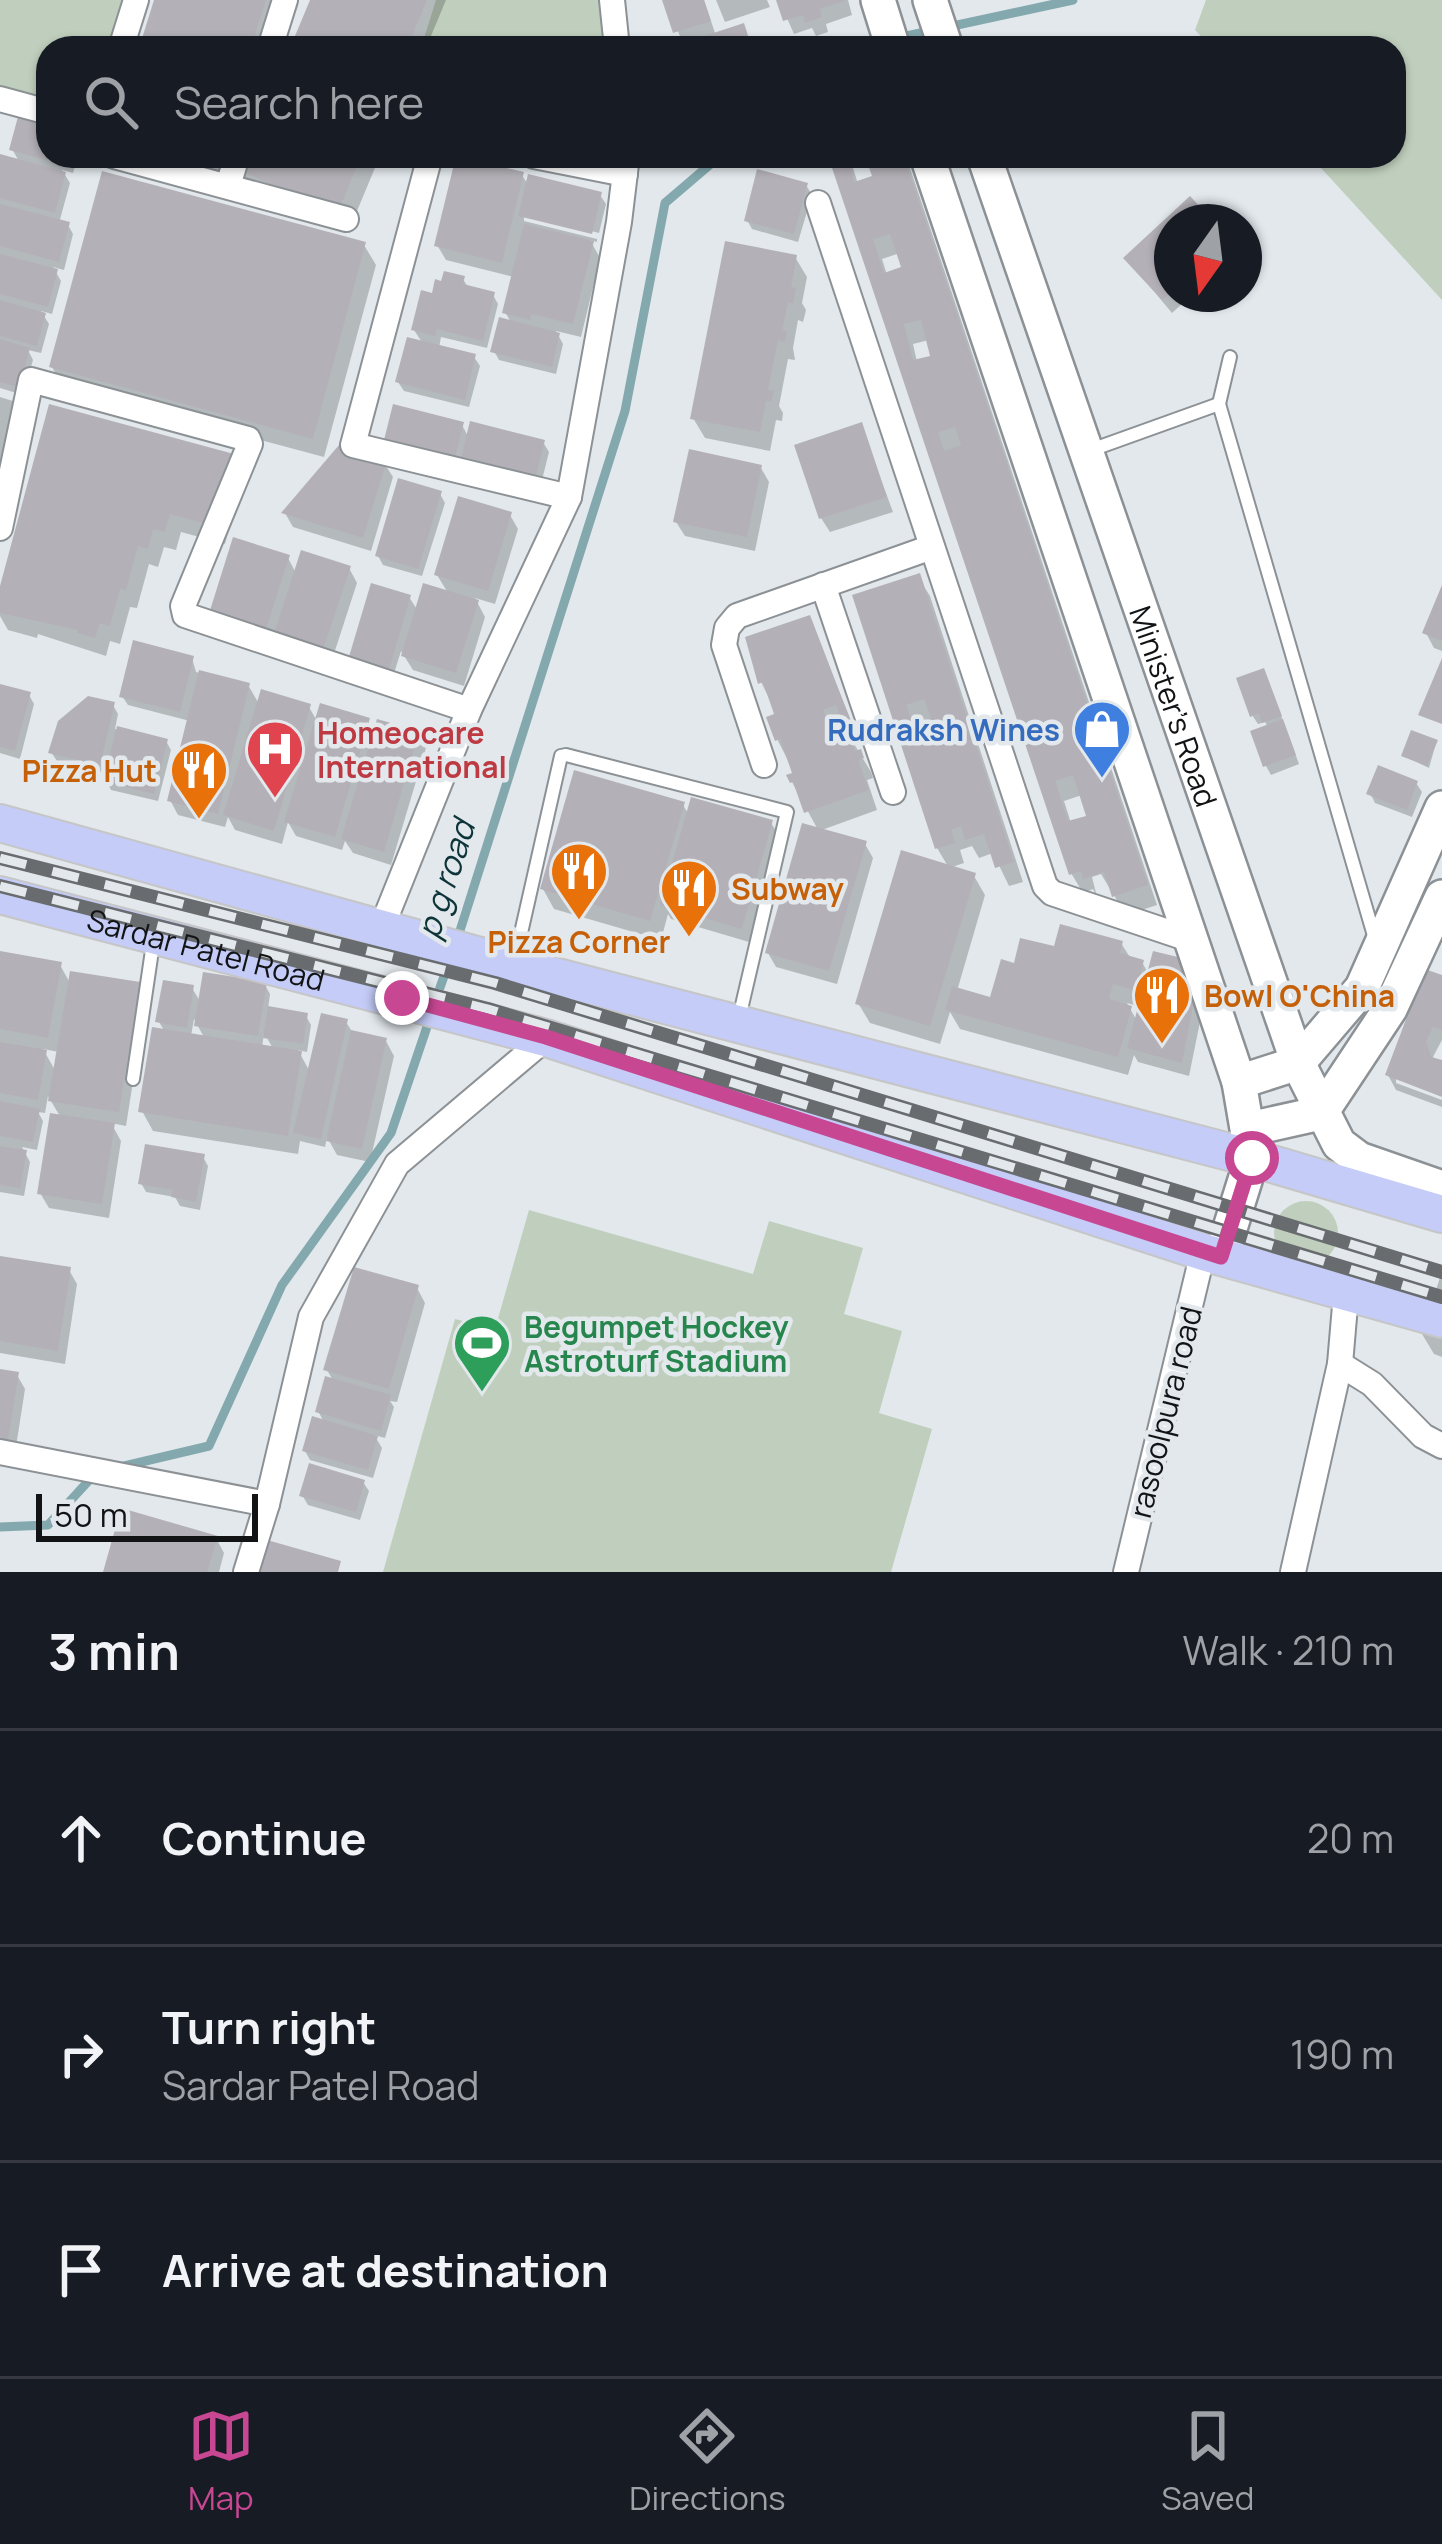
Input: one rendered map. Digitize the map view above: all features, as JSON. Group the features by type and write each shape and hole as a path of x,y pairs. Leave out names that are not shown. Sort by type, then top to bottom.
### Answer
{"main road":[{"path":"878,0 889,36"},
{"path":"930,0 942,36"},
{"name":"Minister's Road","path":"931,168 1239,1082 1251,1143"},
{"name":"Minister's Road","path":"988,168 1298,1063 1339,1144 1359,1159 1442,1188"},
{"path":"1239,1082 1298,1063 1362,988 1442,808"},
{"name":"Sardar Patel Road","path":"0,823 499,961 1251,1143 1442,1214"},
{"name":"Sardar Patel Road","path":"0,895 546,1037 1212,1254 1442,1318"},
{"path":"1212,1254 1251,1143 1321,1113 1390,1009 1442,897"},
{"path":"1362,988 1390,1009"}],"street":[{"path":"125,36 136,0"},
{"path":"274,36 285,0"},
{"path":"611,0 616,36"},
{"path":"0,99 36,109"},
{"path":"159,168 346,219"},
{"path":"227,186 233,168"},
{"path":"427,168 353,445 569,497"},
{"path":"395,933 470,710 569,497 625,168"},
{"path":"818,203 1045,886 1052,893 1190,939"},
{"path":"0,528 31,380 248,439 250,444 183,606 185,615 470,710"},
{"path":"764,765 724,645 727,628 736,616 929,548"},
{"path":"824,585 893,792"},
{"path":"246,1572 311,1317 397,1164 546,1037"},
{"name":"rasoolpura road","path":"1126,1572 1212,1254"},
{"path":"1293,1572 1340,1364 1346,1294"},
{"path":"1340,1364 1372,1384 1424,1436 1442,1446"},
{"path":"0,1452 267,1504"}],"lane":[{"path":"1230,358 1219,404 1378,951"},
{"path":"1086,452 1219,404"},
{"path":"499,961 528,904 561,756 787,812 738,1022"},
{"path":"133,1078 154,935"}],"green space":[{"path":"0,0 130,0 119,36 36,36 36,100 0,90"},
{"path":"436,0 604,0 608,36 425,36"},
{"path":"1206,0 1442,0 1442,300 1321,168 1406,168 1406,36 1201,36 1195,30"},
{"path":"1306,1201 1328,1211 1338,1233 1328,1255 1306,1265 1284,1255 1274,1233 1284,1211"},
{"path":"529,1210 753,1274 769,1221 863,1248 844,1314 902,1331 879,1413 932,1429 891,1572 383,1572 455,1319 495,1329"}],"building":[{"path":"154,0 266,0 255,36 143,36"},
{"path":"310,0 427,0 412,36 295,36"},
{"path":"662,0 704,0 711,21 673,33"},
{"path":"776,0 844,1 820,9 822,17 805,23 803,15 783,21"},
{"path":"744,23 748,36 704,36"},
{"path":"19,113 36,117 36,157 9,150"},
{"path":"0,154 36,164 36,168 66,172 55,213 0,198"},
{"path":"239,168 356,168 338,212"},
{"path":"453,168 524,172 502,263 434,246"},
{"path":"832,168 850,168 854,182 872,176 869,168 908,168 1148,885 1112,897 1104,872 1083,879 1081,871 1069,875","holes":["890,234 901,267 884,273 873,239","921,320 930,356 913,360 904,324","955,427 961,445 944,451 938,432","1073,775 1086,816 1068,821 1055,781"]},
{"path":"757,169 808,183 794,234 744,221"},
{"path":"102,171 366,242 313,439 49,367"},
{"path":"528,174 602,192 592,234 518,216"},
{"path":"0,204 70,222 59,262 0,246"},
{"path":"524,224 594,241 573,324 502,313"},
{"path":"1154,229 1154,291 1123,258"},
{"path":"725,241 797,255 793,304 788,302 782,331 787,331 785,342 778,340 768,390 774,391 771,402 766,401 760,432 690,419"},
{"path":"0,254 58,269 48,307 0,294"},
{"path":"444,271 465,276 463,284 495,292 483,341 437,329 435,336 411,330 421,290 432,293 435,279 441,281"},
{"path":"0,300 46,313 37,346 0,336"},
{"path":"499,317 560,333 552,367 490,352"},
{"path":"407,337 476,354 465,400 395,382"},
{"path":"0,339 30,348 19,387 0,382"},
{"path":"49,404 234,454 214,526 170,514 165,532 153,529 148,549 138,546 110,626 100,623 95,638 0,613 0,586"},
{"path":"393,404 464,422 453,466 382,448"},
{"path":"470,421 545,440 534,484 459,466"},
{"path":"862,422 887,497 819,519 794,445"},
{"path":"339,445 387,460 363,538 281,513"},
{"path":"689,449 762,465 747,537 673,522"},
{"path":"398,478 442,491 418,569 375,556"},
{"path":"458,496 512,512 488,591 434,575"},
{"path":"233,537 290,555 263,638 207,620"},
{"path":"301,550 351,566 322,653 273,637"},
{"path":"920,573 1014,862 995,868 984,834 965,840 961,826 951,830 955,843 935,849 852,595","holes":["924,699 931,718 913,724 906,705"]},
{"path":"371,583 411,595 388,673 348,660"},
{"path":"423,583 479,600 456,673 401,656"},
{"path":"1442,585 1442,641 1422,633"},
{"path":"810,615 850,719 842,723 836,705 823,710 830,730 846,725 855,751 861,749 864,758 858,760 869,790 804,813 786,775 792,773 780,739 775,741 766,717 774,714 763,682 758,684 745,637"},
{"path":"133,640 194,656 180,712 119,697"},
{"path":"1442,658 1442,724 1418,715"},
{"path":"1264,668 1282,716 1262,723 1259,713 1250,717 1236,678"},
{"path":"199,670 250,683 218,814 167,801"},
{"path":"0,684 31,692 15,751 0,747"},
{"path":"261,689 311,704 274,831 223,815"},
{"path":"88,696 115,702 100,765 48,753 58,721"},
{"path":"320,703 370,718 335,837 284,822"},
{"path":"377,719 419,731 384,852 341,839"},
{"path":"1283,719 1296,755 1263,767 1250,731"},
{"path":"117,726 168,739 154,794 103,781"},
{"path":"1411,730 1438,740 1427,766 1401,756"},
{"path":"1378,765 1418,781 1407,810 1366,794"},
{"path":"574,770 685,802 650,921 540,889"},
{"path":"691,797 773,820 742,929 660,905"},
{"path":"802,823 867,841 829,971 765,953"},
{"path":"901,850 976,873 930,1026 855,1004"},
{"path":"1060,924 1123,941 1120,953 1144,960 1136,991 1113,984 1109,999 1132,1006 1118,1057 945,1010 952,986 990,997 1001,959 1014,963 1020,938 1054,946"},
{"path":"0,951 62,962 48,1038 0,1029"},
{"path":"1153,951 1186,959 1194,1000 1182,1063 1127,1048"},
{"path":"1425,969 1442,975 1442,1030 1433,1027 1426,1041 1431,1057 1442,1060 1442,1097 1385,1075"},
{"path":"70,971 140,982 119,1112 48,1101"},
{"path":"203,972 267,982 258,1036 194,1026"},
{"path":"163,980 194,985 187,1028 155,1022"},
{"path":"268,1006 308,1013 303,1044 263,1038"},
{"path":"321,1013 348,1019 321,1139 293,1133"},
{"path":"152,1027 302,1051 288,1136 138,1112"},
{"path":"351,1030 387,1038 362,1149 326,1141"},
{"path":"0,1042 47,1050 38,1100 0,1093"},
{"path":"0,1101 40,1109 33,1142 0,1136"},
{"path":"50,1113 115,1123 102,1204 37,1194"},
{"path":"145,1144 205,1154 196,1202 171,1197 173,1190 138,1184"},
{"path":"0,1146 27,1150 20,1188 0,1185"},
{"path":"0,1256 71,1267 58,1351 0,1341"},
{"path":"354,1267 419,1285 389,1389 323,1370"},
{"path":"0,1369 19,1372 8,1440 0,1439"},
{"path":"325,1376 391,1395 381,1431 315,1412"},
{"path":"312,1416 378,1436 368,1470 302,1451"},
{"path":"309,1463 365,1480 356,1512 299,1496"},
{"path":"121,1508 218,1536 207,1572 103,1572"},
{"path":"267,1540 341,1561 338,1572 257,1572"}],"waterway":[{"name":"p g road","path":"906,36 1073,0"},
{"name":"p g road","path":"457,940 625,411 665,203 706,168"},
{"name":"p g road","path":"435,1002 451,956"},
{"name":"p g road","path":"120,1467 209,1446 282,1285 391,1133 430,1018"},
{"name":"p g road","path":"0,1527 48,1525 93,1476"}],"railway":[{"path":"0,858 495,983 1442,1272"},
{"path":"0,886 488,1009 1442,1297"}],"place":[{"name":"Rudraksh Wines","path":"1102,780"},
{"name":"Homeocare International","path":"275,800"},
{"name":"Pizza Hut","path":"199,821"},
{"name":"Pizza Corner","path":"579,922"},
{"name":"Subway","path":"689,939"},
{"name":"Bowl O'China","path":"1162,1046"},
{"name":"Begumpet Hockey Astroturf Stadium","path":"482,1394"}],"route":[{"path":"402,998 546,1037 1221,1257 1252,1158"}]}
